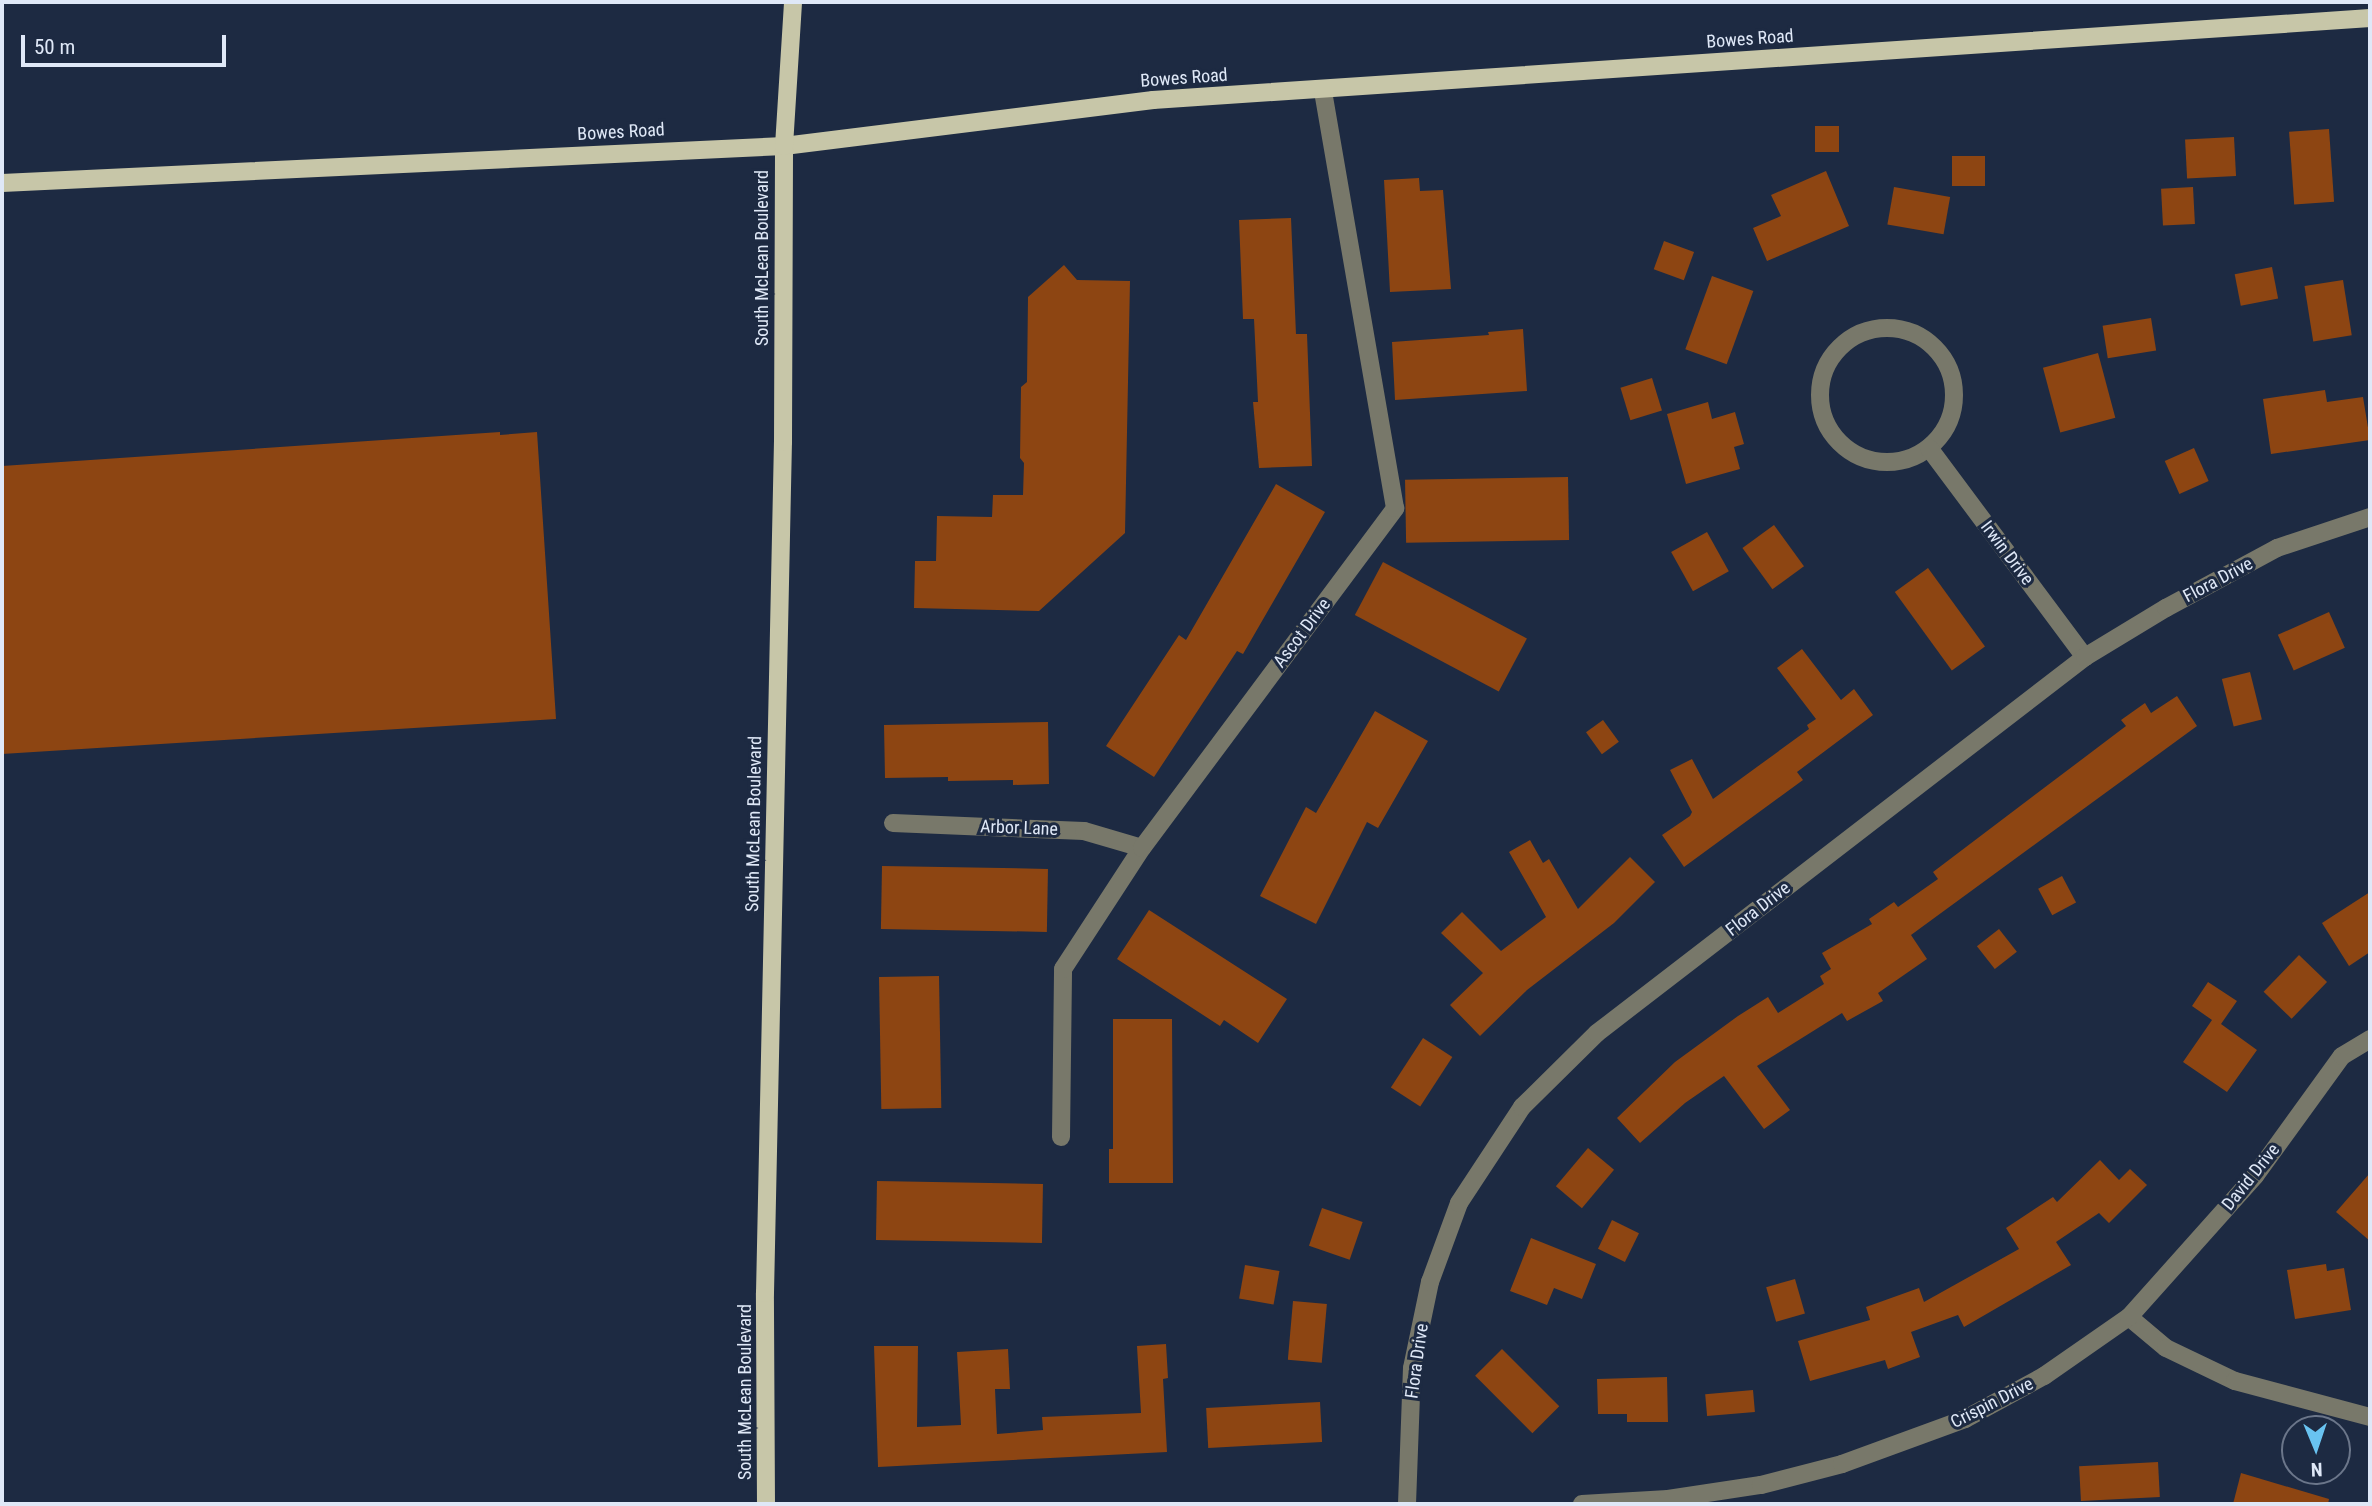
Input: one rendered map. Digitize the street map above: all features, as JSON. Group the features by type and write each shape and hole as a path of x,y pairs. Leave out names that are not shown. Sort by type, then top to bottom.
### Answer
{"main road":[{"name":"South McLean Boulevard","path":"766,1504 765,1293 783,442 784,145 793,2"},
{"name":"Bowes Road","path":"2,183 784,145 1153,100 2370,18"}],"street":[{"name":"Ascot Drive","path":"1061,1138 1063,969 1142,848 1395,508 1323,89"},
{"path":"1891,328 1922,337 1940,354 1952,375 1954,407 1941,437 1929,448 1915,457 1883,462 1852,453 1834,436 1823,415 1821,383 1829,360 1845,342 1859,334 1891,328"},
{"name":"Irwin Drive","path":"1929,448 2085,657"},
{"name":"Flora Drive","path":"1408,1504 1412,1368 1430,1282 1459,1203 1522,1107 1597,1033 2085,657 2166,608 2277,548 2370,517"},
{"name":"Arbor Lane","path":"893,823 1084,831 1142,848"},
{"name":"David Drive","path":"2129,1317 2255,1176 2342,1055 2370,1039"},
{"path":"2129,1317 2166,1348 2235,1381 2370,1417"},
{"name":"Crispin Drive","path":"1582,1504 1668,1499 1761,1485 1842,1464 1965,1419 2044,1376 2129,1317"}],"building":[{"path":"1815,126 1839,126 1839,152 1815,152"},
{"path":"2329,129 2334,202 2294,205 2289,132"},
{"path":"2234,137 2236,176 2187,179 2185,140"},
{"path":"1952,156 1985,156 1985,186 1952,186"},
{"path":"1826,171 1849,226 1767,261 1753,228 1781,216 1771,195"},
{"path":"1419,178 1420,191 1443,190 1451,289 1390,292 1384,180"},
{"path":"1894,187 1950,197 1944,234 1887,224"},
{"path":"2193,187 2195,224 2163,226 2161,189"},
{"path":"1291,218 1296,334 1307,334 1312,466 1259,468 1253,402 1258,402 1254,319 1243,319 1239,220"},
{"path":"1664,241 1694,252 1684,280 1654,269"},
{"path":"1064,265 1077,280 1130,281 1125,533 1039,611 914,608 915,561 936,561 937,516 992,517 993,495 1023,495 1024,463 1020,458 1021,387 1027,382 1028,297"},
{"path":"2272,267 2278,298 2241,306 2235,274"},
{"path":"1712,276 1753,291 1727,364 1685,349"},
{"path":"2343,280 2352,335 2313,341 2304,286"},
{"path":"2151,318 2156,351 2108,358 2103,326"},
{"path":"1523,329 1527,391 1395,400 1392,342 1489,335 1488,332"},
{"path":"2098,353 2115,418 2060,432 2043,368"},
{"path":"1652,378 1662,411 1630,420 1620,388"},
{"path":"2325,390 2327,402 2363,397 2370,440 2271,454 2263,399"},
{"path":"1708,402 1712,419 1735,412 1744,444 1734,447 1740,469 1686,484 1667,414"},
{"path":"500,432 500,435 537,432 556,719 2,754 2,466"},
{"path":"2194,448 2209,481 2179,494 2165,461"},
{"path":"1568,477 1569,540 1406,543 1405,480"},
{"path":"1276,484 1325,512 1243,654 1237,651 1154,777 1106,746 1179,635 1186,640"},
{"path":"1774,525 1804,566 1772,589 1742,548"},
{"path":"1707,532 1729,571 1693,591 1671,552"},
{"path":"1383,562 1527,639 1499,692 1355,615"},
{"path":"1928,568 1985,646 1952,671 1895,592"},
{"path":"2329,612 2345,648 2294,670 2278,635"},
{"path":"1802,649 1841,700 1854,689 1873,715 1797,772 1803,780 1684,867 1662,835 1692,812 1670,770 1692,759 1713,799 1809,729 1807,725 1816,719 1777,668"},
{"path":"2250,672 2262,720 2234,727 2222,679"},
{"path":"2177,696 2197,726 1911,935 1927,959 1878,993 1883,1001 1847,1021 1842,1013 1757,1066 1790,1110 1764,1129 1724,1076 1685,1103 1640,1143 1617,1118 1675,1062 1738,1016 1768,997 1778,1013 1824,984 1820,976 1831,969 1822,953 1872,924 1869,919 1894,902 1898,907 1938,879 1933,872 2126,726 2121,720 2145,703 2151,713"},
{"path":"1375,711 1428,741 1378,828 1367,822 1316,924 1260,896 1306,807 1316,813"},
{"path":"1603,720 1619,742 1602,754 1586,732"},
{"path":"1048,722 1049,784 1013,785 1013,780 948,781 948,777 885,778 884,725"},
{"path":"1530,840 1543,863 1549,859 1578,909 1630,857 1655,882 1614,923 1527,990 1480,1036 1450,1005 1483,973 1441,933 1462,912 1501,951 1546,917 1509,852"},
{"path":"882,866 1048,869 1047,932 881,929"},
{"path":"2062,876 2076,902 2052,915 2038,889"},
{"path":"2370,892 2370,952 2349,966 2322,923"},
{"path":"1149,910 1287,999 1258,1043 1224,1020 1220,1026 1117,959"},
{"path":"1999,929 2017,952 1995,969 1977,946"},
{"path":"2299,955 2327,982 2292,1019 2264,992"},
{"path":"939,976 941,1108 881,1109 879,977"},
{"path":"2208,982 2237,1001 2221,1024 2257,1050 2227,1092 2183,1062 2212,1020 2192,1006"},
{"path":"1113,1019 1172,1019 1173,1183 1109,1183 1109,1149 1113,1149"},
{"path":"1423,1038 1452,1057 1420,1107 1391,1087"},
{"path":"1588,1148 1614,1170 1582,1208 1556,1186"},
{"path":"2100,1160 2119,1180 2130,1169 2147,1185 2109,1223 2099,1213 2056,1242 2071,1265 1964,1327 1958,1315 1911,1332 1920,1357 1888,1369 1885,1360 1810,1381 1798,1341 1870,1320 1866,1307 1919,1288 1924,1302 2019,1249 2006,1228 2053,1197 2057,1202"},
{"path":"2370,1173 2370,1241 2336,1212"},
{"path":"877,1181 1043,1184 1042,1243 876,1240"},
{"path":"1322,1208 1363,1222 1350,1260 1309,1246"},
{"path":"1612,1220 1639,1233 1625,1262 1598,1249"},
{"path":"1531,1238 1596,1264 1582,1299 1554,1288 1547,1305 1510,1291"},
{"path":"2326,1264 2327,1271 2344,1268 2351,1310 2295,1319 2287,1270"},
{"path":"1245,1265 1279,1271 1274,1305 1239,1298"},
{"path":"1795,1279 1805,1314 1776,1322 1766,1287"},
{"path":"1293,1301 1327,1304 1322,1363 1288,1360"},
{"path":"1166,1344 1168,1378 1163,1379 1167,1452 878,1467 874,1346 918,1346 917,1427 961,1425 957,1352 1008,1349 1010,1389 995,1389 997,1434 1043,1430 1042,1417 1141,1413 1137,1346"},
{"path":"1502,1349 1559,1406 1532,1433 1475,1376"},
{"path":"1667,1377 1668,1422 1627,1422 1627,1414 1598,1414 1597,1379"},
{"path":"1753,1390 1755,1412 1707,1416 1705,1394"},
{"path":"1320,1402 1322,1442 1208,1448 1206,1408"},
{"path":"2158,1462 2160,1497 2081,1501 2079,1466"},
{"path":"2241,1473 2329,1499 2328,1504 2233,1504"}]}
